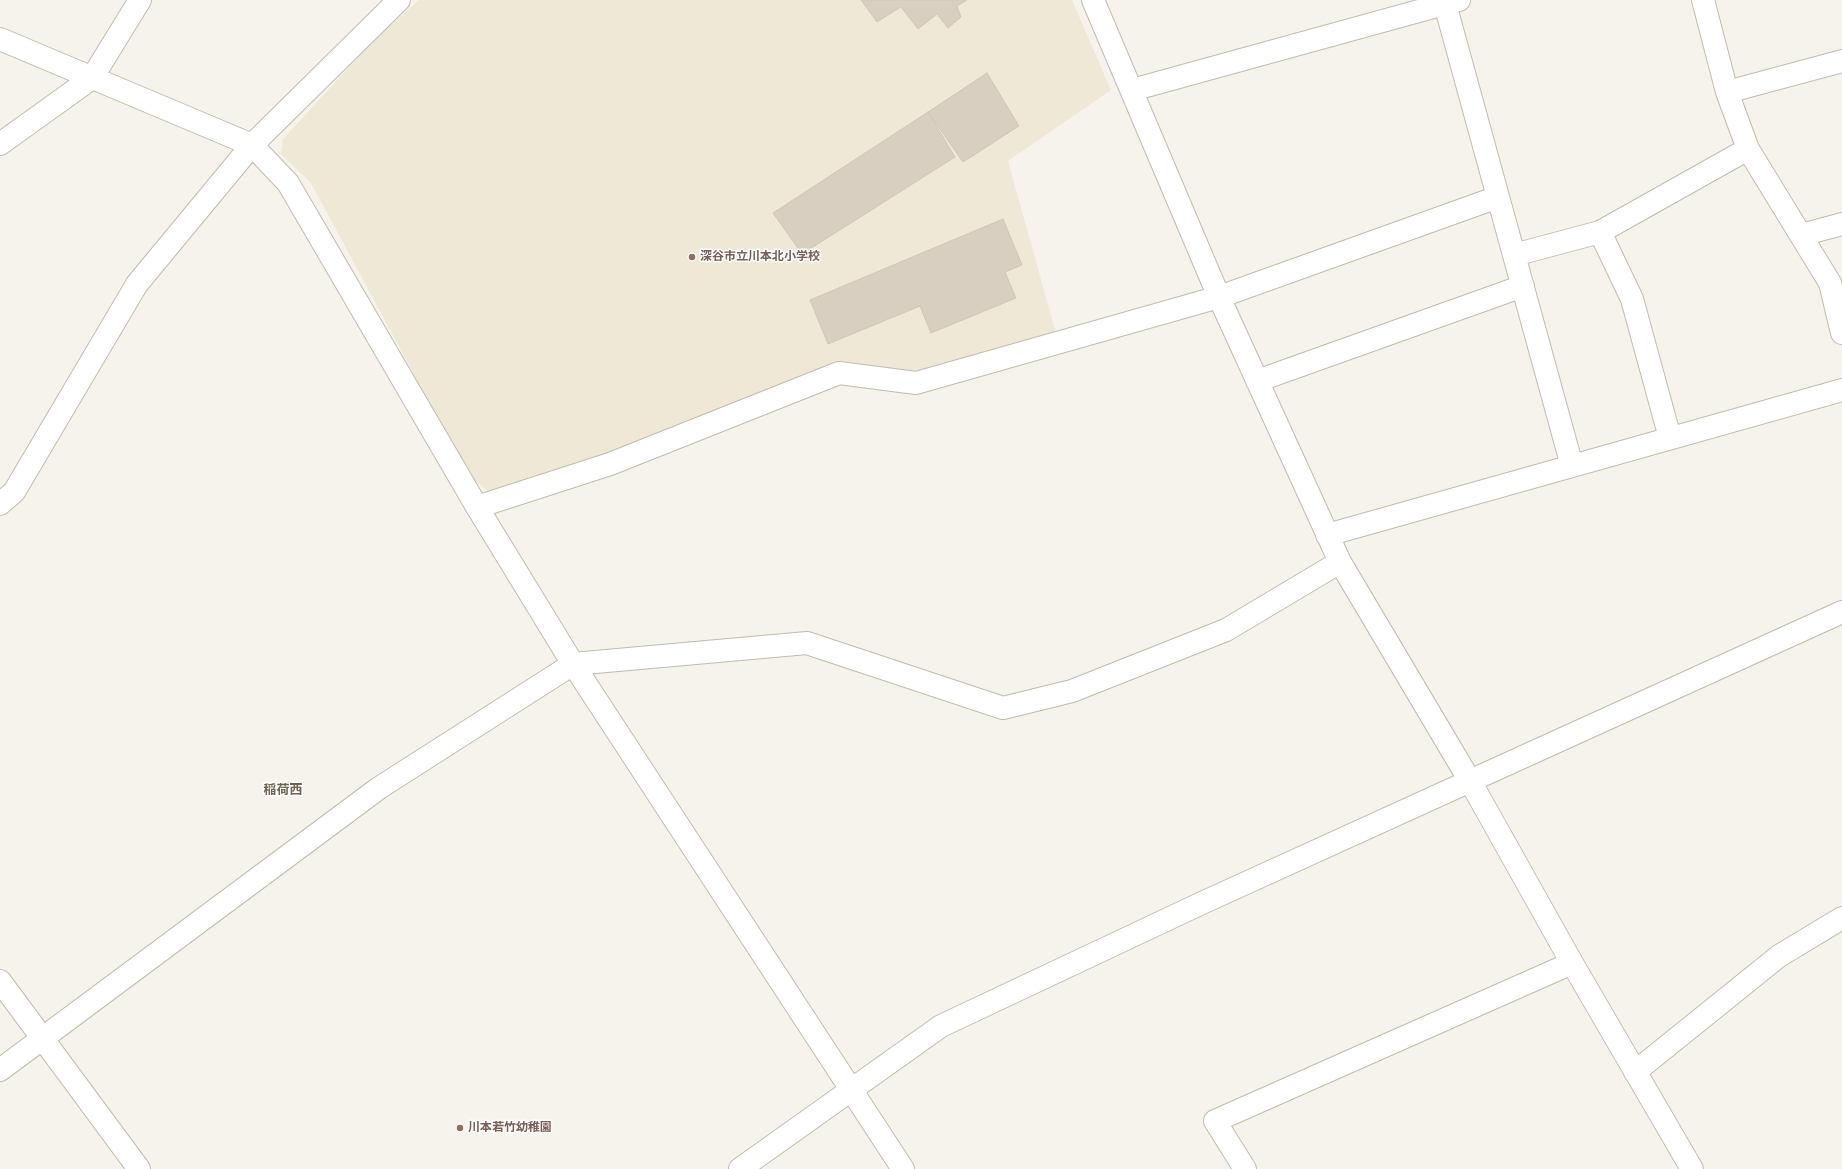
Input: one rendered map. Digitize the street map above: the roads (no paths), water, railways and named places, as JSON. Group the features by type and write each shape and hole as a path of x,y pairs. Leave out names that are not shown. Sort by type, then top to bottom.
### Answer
{"street":[{"path":"0,144 92,78 140,0"},
{"path":"0,504 14,492 137,284 252,144 399,0"},
{"path":"1093,0 1218,297 1340,562 1470,781 1572,963 1692,1169"},
{"path":"1703,0 1727,92 1748,149 1830,282 1842,333"},
{"path":"1132,90 1452,2 1498,197 1572,466"},
{"path":"0,39 252,144 288,183 477,507 573,664 902,1169"},
{"path":"1727,92 1842,61"},
{"path":"1514,255 1600,232 1748,149"},
{"path":"477,507 610,464 839,373 916,382 1218,297 1498,197"},
{"path":"1801,235 1842,224"},
{"path":"1600,232 1632,299 1670,438"},
{"path":"1257,381 1523,286"},
{"path":"1327,535 1842,390"},
{"path":"0,1070 379,788 573,664 807,643 1003,708 1072,691 1226,630 1340,562"},
{"path":"740,1169 850,1089 941,1026 1202,903 1842,612"},
{"path":"1635,1072 1779,956 1842,918"},
{"path":"1245,1169 1215,1121 1572,963"},
{"path":"0,981 139,1169"}],"place":[{"name":"深谷市立川本北小学校","path":"692,257"},
{"name":"川本若竹幼稚園","path":"460,1128"}],"district":[{"name":"稲荷西","path":"283,790"}]}
